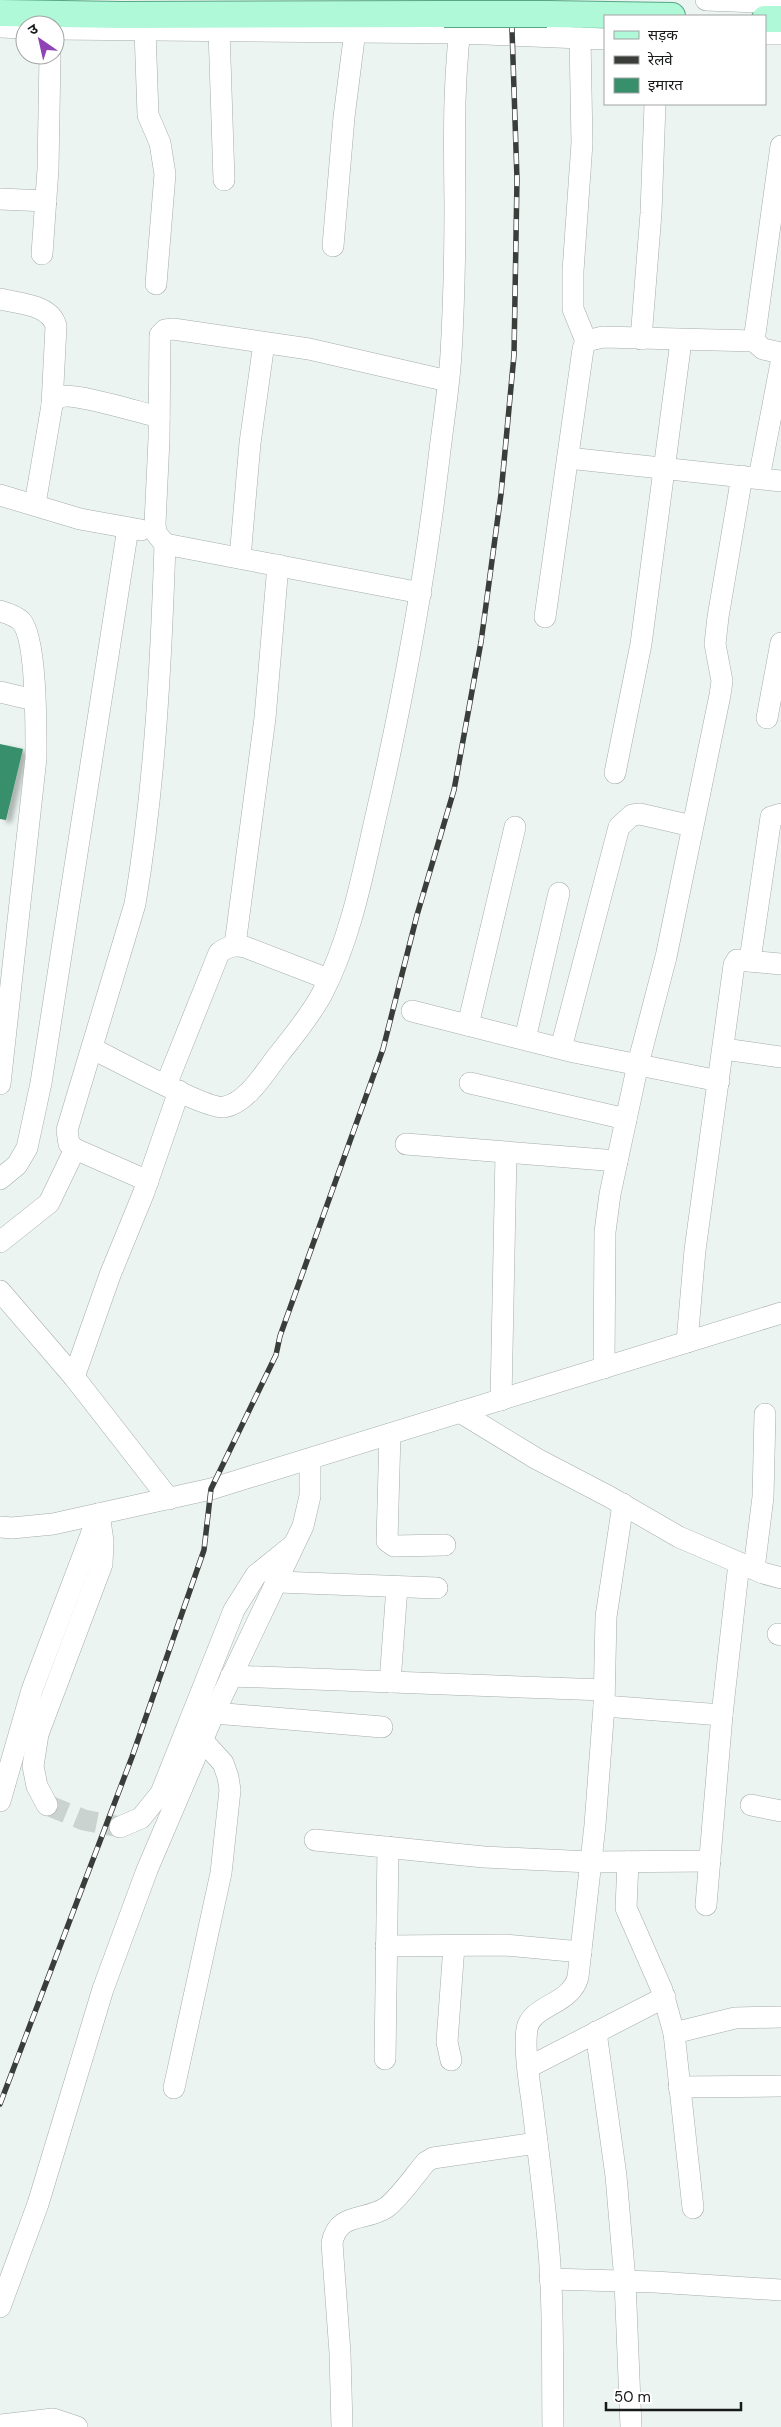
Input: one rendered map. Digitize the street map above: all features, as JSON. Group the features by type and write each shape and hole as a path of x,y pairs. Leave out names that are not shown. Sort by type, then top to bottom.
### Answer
{"main road":[{"path":"756,7 781,19"},
{"path":"0,13 456,16 610,15"}],"street":[{"path":"706,0 756,7 781,3"},
{"path":"93,1049 172,1088 218,1107 226,1107 238,1101 249,1091 304,1024 339,954 359,891 403,695 421,593 448,381 455,241 454,91 456,16"},
{"path":"65,29 355,31 456,16 580,38 604,38"},
{"path":"0,27 15,28"},
{"path":"145,30 148,115 160,144 164,174 156,284"},
{"path":"219,30 224,180"},
{"path":"333,246 344,118 355,31"},
{"path":"766,34 781,34"},
{"path":"545,617 583,349 586,341 573,309 573,270 582,143 580,38"},
{"path":"42,254 46,201 50,65"},
{"path":"641,338 651,213 655,105"},
{"path":"754,341 781,146"},
{"path":"0,199 46,201"},
{"path":"0,299 43,310 54,318 56,326 52,405 35,504"},
{"path":"148,1181 75,1148 69,1144 67,1130 136,904 140,876 153,758 163,621 160,538 160,335 164,330 173,329 264,344 309,349 448,381"},
{"path":"586,341 603,337 681,341 754,341 763,349 781,353"},
{"path":"614,773 641,644 681,341"},
{"path":"240,558 250,444 264,344"},
{"path":"604,1368 605,1232 617,1161 638,1064 666,957 720,695 722,681 715,644 718,617 751,477 781,363"},
{"path":"52,405 56,398 70,396 159,417"},
{"path":"568,458 781,481"},
{"path":"0,495 80,519 128,528 240,558 421,593"},
{"path":"0,1179 17,1165 27,1148 41,1083 128,528"},
{"path":"235,945 265,718 278,565"},
{"path":"0,611 21,621 28,634 31,649 36,758 0,1084"},
{"path":"767,718 781,642"},
{"path":"0,692 34,700"},
{"path":"561,1048 619,827 632,815 640,814 692,826"},
{"path":"750,960 771,817 781,814"},
{"path":"468,1025 515,827"},
{"path":"525,1039 559,893"},
{"path":"74,1377 110,1275 148,1181 172,1088 220,952 235,945 328,979"},
{"path":"687,1342 695,1250 724,1050 734,965 737,960 781,964"},
{"path":"412,1011 561,1048 719,1081"},
{"path":"724,1050 781,1057"},
{"path":"470,1083 626,1119"},
{"path":"406,1144 506,1154 617,1161"},
{"path":"0,1242 49,1203 75,1148"},
{"path":"501,1400 506,1154"},
{"path":"0,1292 74,1377 169,1499"},
{"path":"0,1527 12,1528 53,1524 211,1489 781,1313"},
{"path":"460,1412 537,1459 679,1536 746,1566 781,1578"},
{"path":"706,1905 722,1715 746,1566 763,1505 765,1414"},
{"path":"390,1434 387,1541 394,1546 445,1545"},
{"path":"0,2307 38,2204 103,1989 147,1870 214,1713 303,1526 310,1496 310,1459"},
{"path":"553,2427 550,2253 526,2031 529,2021 569,1994 576,1985 590,1862 604,1698 606,1617 623,1504"},
{"path":"0,1801 32,1690 99,1514"},
{"path":"47,1805 37,1786 33,1766 38,1734 102,1564 103,1541 99,1514"},
{"path":"120,1827 141,1818 161,1793 234,1610 256,1575 294,1544"},
{"path":"278,1582 437,1588"},
{"path":"390,1682 397,1587"},
{"path":"231,1676 390,1682 604,1698 722,1715"},
{"path":"214,1713 382,1727"},
{"path":"174,2088 221,1872 230,1790 223,1763 202,1740"},
{"path":"751,1805 781,1811"},
{"path":"315,1840 484,1857 590,1862 710,1861"},
{"path":"385,2059 388,1848"},
{"path":"628,1862 626,1908 665,1997 674,2032 693,2208"},
{"path":"386,1946 505,1946 581,1952"},
{"path":"451,2060 447,2042 454,1946"},
{"path":"529,2067 665,1997"},
{"path":"674,2032 735,2018 781,2017"},
{"path":"596,2032 616,2176 625,2281 631,2427"},
{"path":"680,2087 781,2086"},
{"path":"342,2427 340,2353 332,2243 334,2232 347,2220 377,2212 388,2206 426,2162 433,2158 537,2143"},
{"path":"550,2279 625,2281 781,2290"},
{"path":"0,2425 53,2419 77,2427"}],"building":[{"path":"0,744 23,749 6,820 0,819"}],"tunnel":[{"path":"47,1805 84,1820 120,1827"}],"railway":[{"path":"0,2104 132,1757 204,1550 211,1489 276,1355 280,1336 383,1049 417,915 454,790 481,642 501,494 514,355 517,179 511,0"}]}
